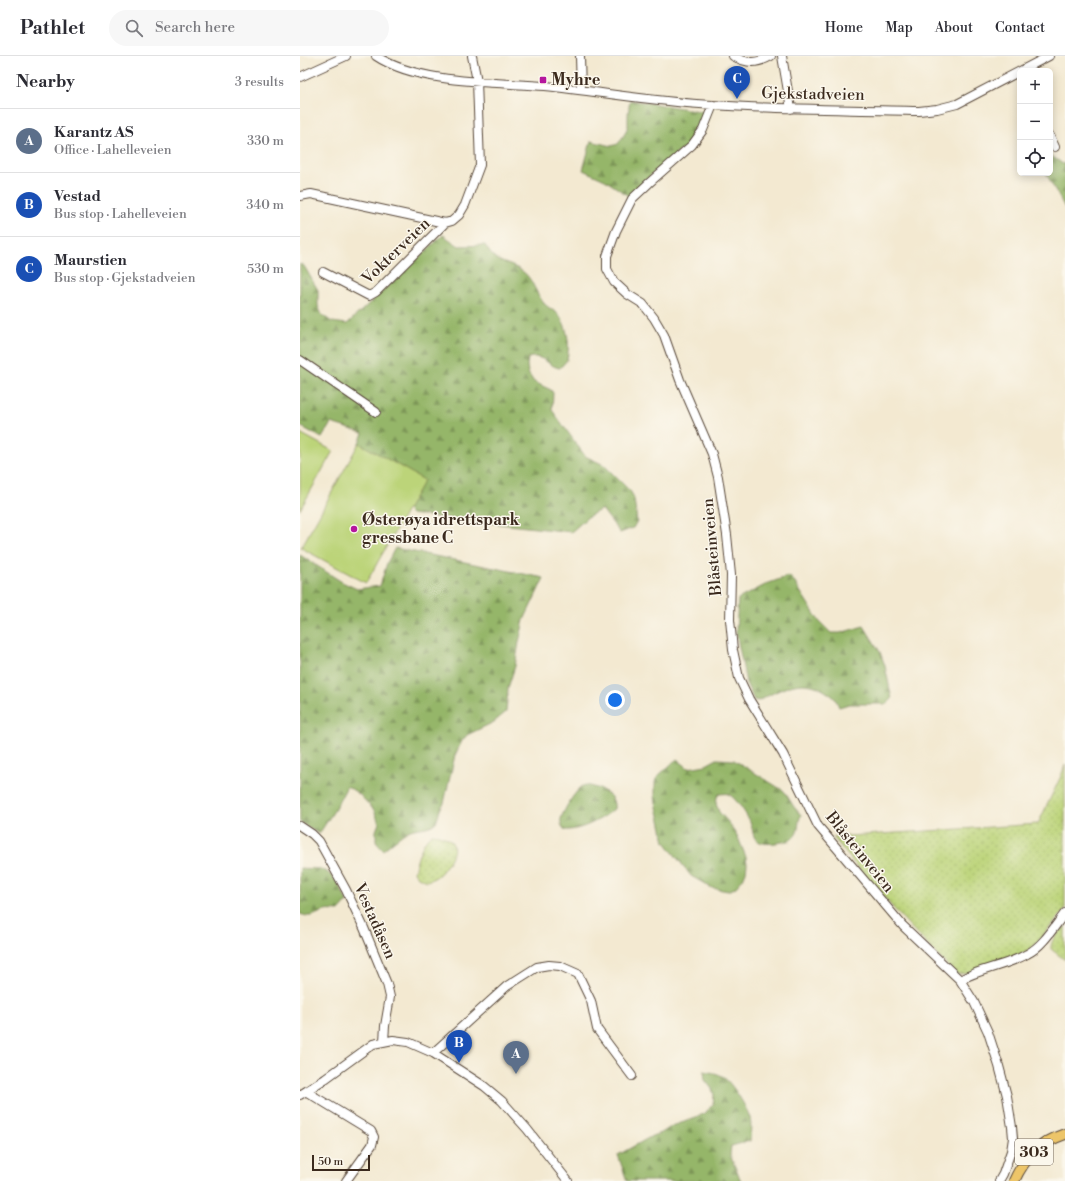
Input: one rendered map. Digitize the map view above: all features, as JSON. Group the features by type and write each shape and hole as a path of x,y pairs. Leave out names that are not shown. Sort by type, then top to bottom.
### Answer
{"main road":[{"name":"303","path":"1014,1181 1019,1170 1028,1157 1048,1141 1065,1134"}],"street":[{"path":"300,76 346,56"},
{"name":"Gjekstadveien","path":"376,56 383,61 416,72 477,81 581,90 713,105 791,109 919,110 948,108 976,95 1049,56"},
{"name":"Vokterveien","path":"300,196 311,194 445,223 452,221 459,215 465,205 480,165 477,81 472,56"},
{"path":"580,56 581,90"},
{"path":"733,56 745,62 752,63 771,56"},
{"path":"782,56 791,109"},
{"path":"1039,61 1039,68"},
{"name":"Blåsteinveien","path":"713,105 699,138 632,199 616,231 608,256 607,269 614,282 627,294 643,304 654,318 664,335 680,380 712,454 719,483 727,535 731,575 730,620 733,650 739,678 749,699 784,754 818,826 903,926 960,980 974,1002 988,1032 1007,1096 1013,1138 1011,1151 999,1181"},
{"path":"1052,140 1055,147"},
{"name":"Vokterveien","path":"323,272 369,296 376,292 445,223"},
{"path":"300,360 376,412"},
{"name":"Vestadåsen","path":"300,826 319,841 346,890 387,984 390,997 384,1041"},
{"path":"960,980 971,974 1016,960 1028,954 1038,947 1065,913"},
{"path":"433,1053 507,986 537,967 549,965 560,966 578,974 591,1001 597,1029 632,1076"},
{"path":"346,1181 372,1144 374,1137 371,1131 303,1093 373,1044 393,1040 408,1042 433,1053 484,1086 502,1101 527,1129 568,1181"}],"green space":[{"path":"630,100 706,112 702,128 693,141 654,172 630,197 605,180 583,170 591,141 611,146 618,144 628,126"},
{"path":"1053,157 1063,164 1065,163 1065,208 1048,176 1053,176"},
{"path":"443,235 459,246 485,245 489,252 497,260 522,271 531,280 542,301 561,318 566,328 568,341 567,360 560,368 538,357 528,358 528,373 534,382 551,390 553,393 552,410 585,456 604,465 631,492 634,499 637,521 633,528 620,533 602,509 589,516 571,532 411,514 407,510 424,480 359,443 363,433 331,423 322,438 300,426 300,264 304,266 318,290 318,306 322,315 332,322 347,324"},
{"path":"300,433 333,451 300,510"},
{"name":"Østerøya idrettspark gressbane C","path":"359,443 424,480 366,583 301,548"},
{"path":"395,548 544,578 524,620 515,666 508,688 506,712 494,722 467,735 462,741 455,755 444,803 435,823 408,831 383,850 376,842 376,831 379,823 374,810 359,794 347,786 335,809 319,834 300,822 300,555 342,582 357,589 380,586 387,563"},
{"path":"789,576 819,621 831,633 840,633 864,626 880,652 885,666 892,699 887,704 849,704 839,707 835,699 825,691 808,684 791,686 758,701 754,700 746,683 736,631 738,599 769,583"},
{"path":"677,759 688,768 706,765 717,759 734,760 784,791 801,815 796,835 789,841 773,843 761,842 756,840 752,826 735,799 727,794 719,794 716,804 719,812 729,823 739,840 746,857 747,864 743,879 735,888 728,891 712,888 691,876 665,842 655,798 655,782 658,776"},
{"path":"1065,765 1065,910 1031,949 975,973 956,974 862,873 833,837 1038,824"},
{"path":"585,785 600,789 609,795 614,803 614,809 604,817 591,824 577,829 565,830 561,823 562,815 574,795"},
{"path":"433,834 445,837 454,847 452,857 441,872 434,878 427,881 418,877 414,872 423,845 429,836"},
{"path":"300,868 319,869 325,871 337,882 347,902 339,911 321,912 313,916 300,914"},
{"path":"1065,926 1065,960 1051,949 1051,946 1053,939"},
{"path":"704,1071 722,1076 730,1084 739,1096 750,1118 750,1141 731,1146 730,1155 741,1181 627,1181 618,1155 672,1126 696,1118 706,1112 713,1104 714,1095 712,1089 705,1080"}],"place":[{"name":"Myhre","path":"543,80"},
{"name":"Maurstien","path":"737,99"},
{"name":"Østerøya idrettspark gressbane C","path":"354,529"},
{"name":"Vestad","path":"459,1063"},
{"name":"Karantz AS","path":"516,1074"}]}
